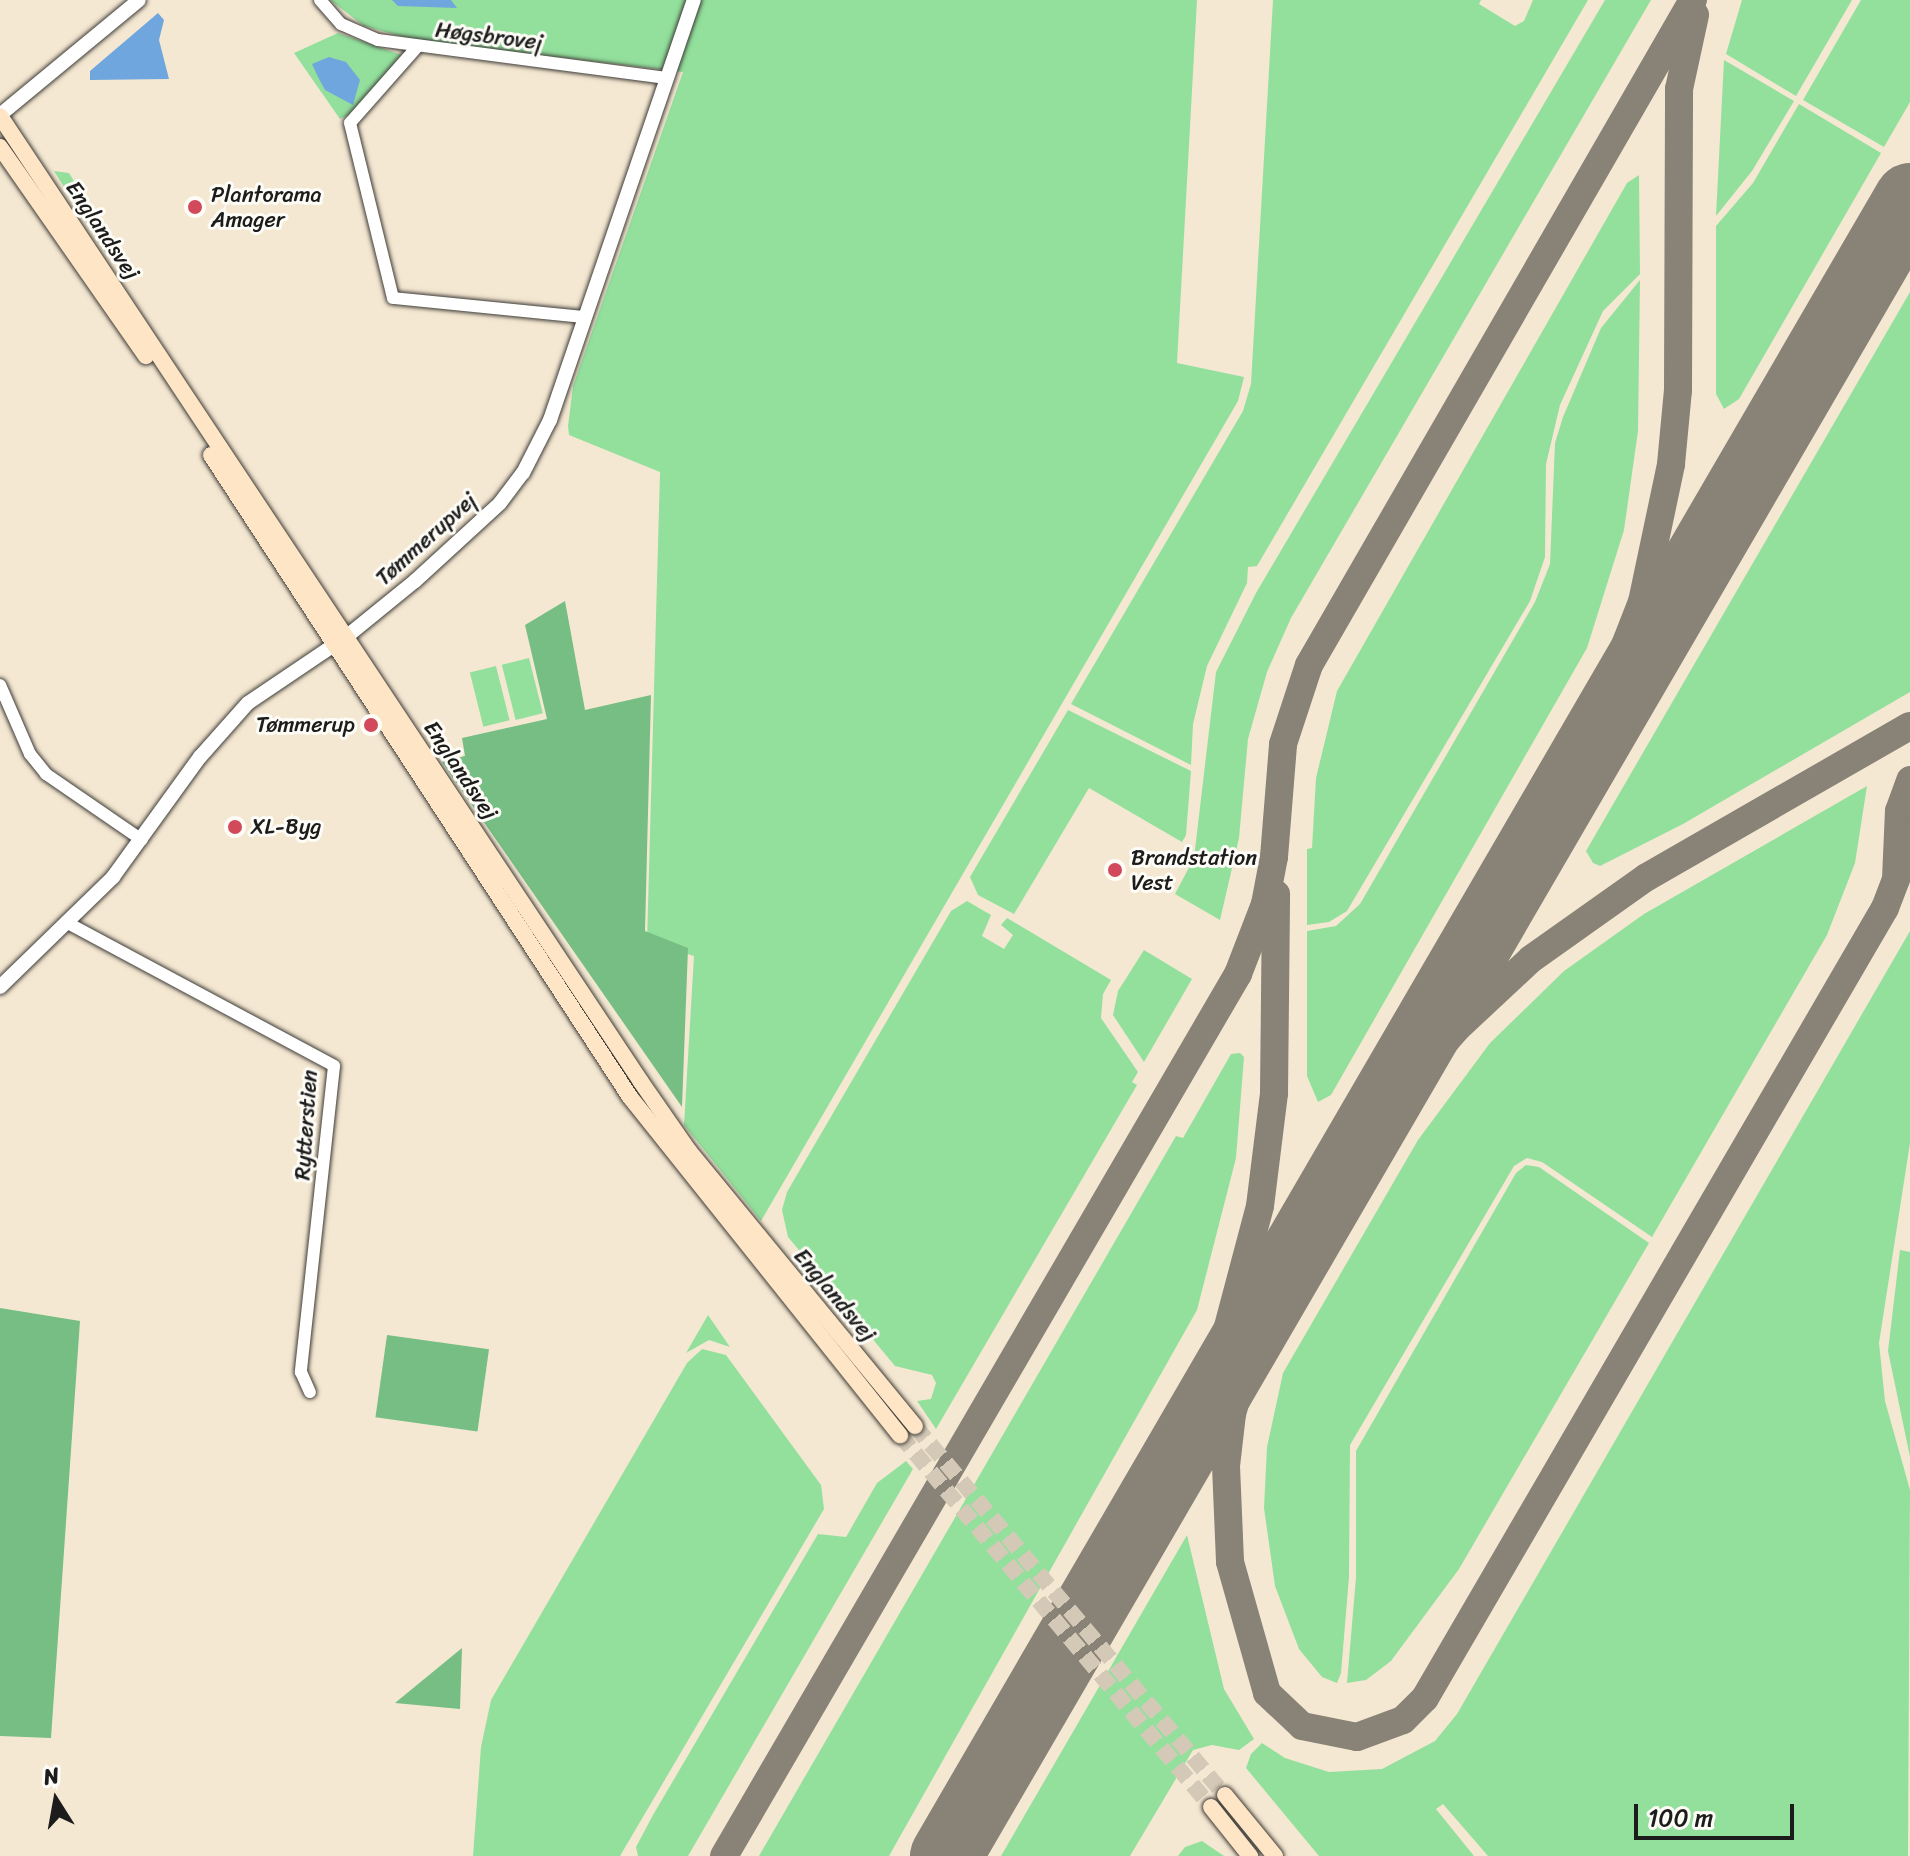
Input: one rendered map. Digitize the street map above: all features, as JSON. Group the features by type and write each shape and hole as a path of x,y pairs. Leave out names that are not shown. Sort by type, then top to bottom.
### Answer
{"main road":[{"name":"Englandsvej","path":"0,116 630,1097 900,1435"},
{"name":"Englandsvej","path":"0,147 689,1151 915,1426"},
{"path":"1225,1795 1275,1856"},
{"path":"1211,1807 1250,1856"}],"street":[{"path":"0,116 139,0"},
{"name":"Høgsbrovej","path":"320,0 341,24 378,40 667,78"},
{"name":"Tømmerupvej","path":"0,987 142,840 226,726 248,703 339,641 458,544 523,473 550,420 694,0"},
{"path":"417,47 350,123 393,298 585,317"},
{"path":"0,685 30,754 46,774 142,840"},
{"name":"Rytterstien","path":"66,922 334,1066 301,1372 310,1392"}],"green space":[{"path":"330,0 1197,0 1177,363 1244,377 1238,401 761,1221 684,1125 694,956 647,942 660,472 569,435 568,426 573,386 683,72 414,40 364,26"},
{"path":"1273,0 1481,0 1479,4 1515,26 1524,21 1533,0 1588,0 1257,566 1248,567 1247,583 1207,666 1193,724 1191,765 1071,704 1243,411 1251,384"},
{"path":"1605,0 1651,0 1291,618 1267,672 1248,739 1239,838 1220,920 1175,894 1194,858 1216,672 1256,593"},
{"path":"1742,0 1852,0 1796,96 1726,54"},
{"path":"1861,0 1910,0 1910,102 1884,147 1803,100"},
{"path":"338,33 402,55 352,113 340,119 294,53"},
{"path":"1724,60 1794,101 1752,171 1716,216"},
{"path":"1799,104 1881,153 1739,399 1724,409 1716,394 1716,226 1753,183"},
{"path":"54,171 69,173 116,251 107,255"},
{"path":"1639,175 1640,274 1603,311 1560,405 1546,464 1545,557 1530,601 1347,911 1329,922 1307,925 1307,849 1312,848 1316,778 1337,691 1627,183"},
{"path":"1640,280 1638,431 1624,530 1587,648 1331,1095 1318,1102 1307,1076 1307,931 1336,926 1360,904 1535,602 1550,564 1555,443 1563,417 1601,328"},
{"path":"1910,292 1910,692 1683,824 1600,866 1593,863 1586,851"},
{"path":"565,601 585,710 651,695 645,931 688,948 682,1107 442,762 465,756 462,738 547,719 525,625"},
{"path":"529,658 543,713 516,720 502,665"},
{"path":"496,666 510,720 483,727 470,673"},
{"path":"1068,710 1191,771 1186,835 1182,842 1089,788 1014,914 978,895 970,877"},
{"path":"1867,786 1855,863 1827,935 1652,1237 1542,1162 1527,1158 1514,1166 1350,1445 1349,1577 1341,1673 1337,1683 1322,1677 1299,1649 1275,1586 1264,1508 1267,1447 1283,1373 1418,1140 1490,1043 1564,971 1644,914"},
{"path":"967,901 991,915 982,936 1004,949 1013,935 1001,925 1007,918 1111,980 1103,994 1101,1018 1138,1072 1132,1082 1137,1085 936,1429 917,1401 931,1399 936,1383 932,1375 895,1366 788,1237 782,1210 787,1192 951,911"},
{"path":"1910,931 1910,1143 1879,1343 1885,1401 1910,1490 1908,1856 1488,1856 1443,1804 1436,1809 1474,1856 1319,1856 1246,1768 1251,1754 1262,1743 1285,1758 1329,1772 1382,1769 1435,1741 1457,1714"},
{"path":"1144,950 1192,979 1144,1062 1113,1015 1118,991"},
{"path":"1240,1053 1244,1057 1236,1158 1197,1310 889,1856 759,1856 1176,1136 1183,1138 1231,1054"},
{"path":"1526,1165 1539,1167 1649,1243 1459,1569 1391,1661 1366,1680 1347,1683 1356,1577 1356,1451 1516,1173"},
{"path":"1900,1250 1910,1252 1910,1457 1888,1351"},
{"path":"0,1308 80,1321 51,1738 0,1736"},
{"path":"708,1315 730,1347 709,1340 686,1353"},
{"path":"387,1335 489,1349 477,1432 375,1417"},
{"path":"702,1349 726,1355 821,1485 824,1509 620,1856 473,1856 481,1747 491,1700 687,1363"},
{"path":"906,1461 913,1469 688,1856 638,1856 636,1847 653,1815 818,1534 846,1537 877,1483"},
{"path":"1187,1535 1224,1689 1254,1739 1239,1750 1212,1745 1193,1750 1130,1856 1001,1856"},
{"path":"462,1648 460,1709 395,1703"},
{"path":"1202,1841 1224,1856 1178,1856 1185,1847"}],"water":[{"path":"392,0 451,0 457,8 398,6"},
{"path":"158,13 164,20 159,40 169,79 90,80 90,71"},
{"path":"329,57 346,62 360,80 353,105 325,90 318,77 312,64"}],"taxiway":[{"path":"724,1856 1238,974 1265,904 1274,857 1283,744 1309,665 1693,0"},
{"path":"1574,776 1642,602 1671,464 1678,390 1679,89 1695,15"},
{"path":"1868,272 1910,236"},
{"path":"1333,1192 1416,1075 1457,1028 1531,959 1647,877 1910,726"},
{"path":"1281,1280 1245,1368 1232,1414 1226,1466 1230,1562 1267,1693 1302,1726 1357,1737 1403,1720 1425,1698 1885,908 1896,879 1899,811 1910,780"},
{"path":"1166,1478 1226,1334 1260,1206 1274,1093 1276,894"}],"runway":[{"path":"946,1856 1910,199"}],"tunnel":[{"path":"915,1426 1225,1795"},
{"path":"900,1435 1211,1807"}],"place":[{"name":"Plantorama Amager","path":"195,207"},
{"name":"Tømmerup","path":"371,725"},
{"name":"XL-Byg","path":"235,827"},
{"name":"Brandstation Vest","path":"1115,870"}]}
